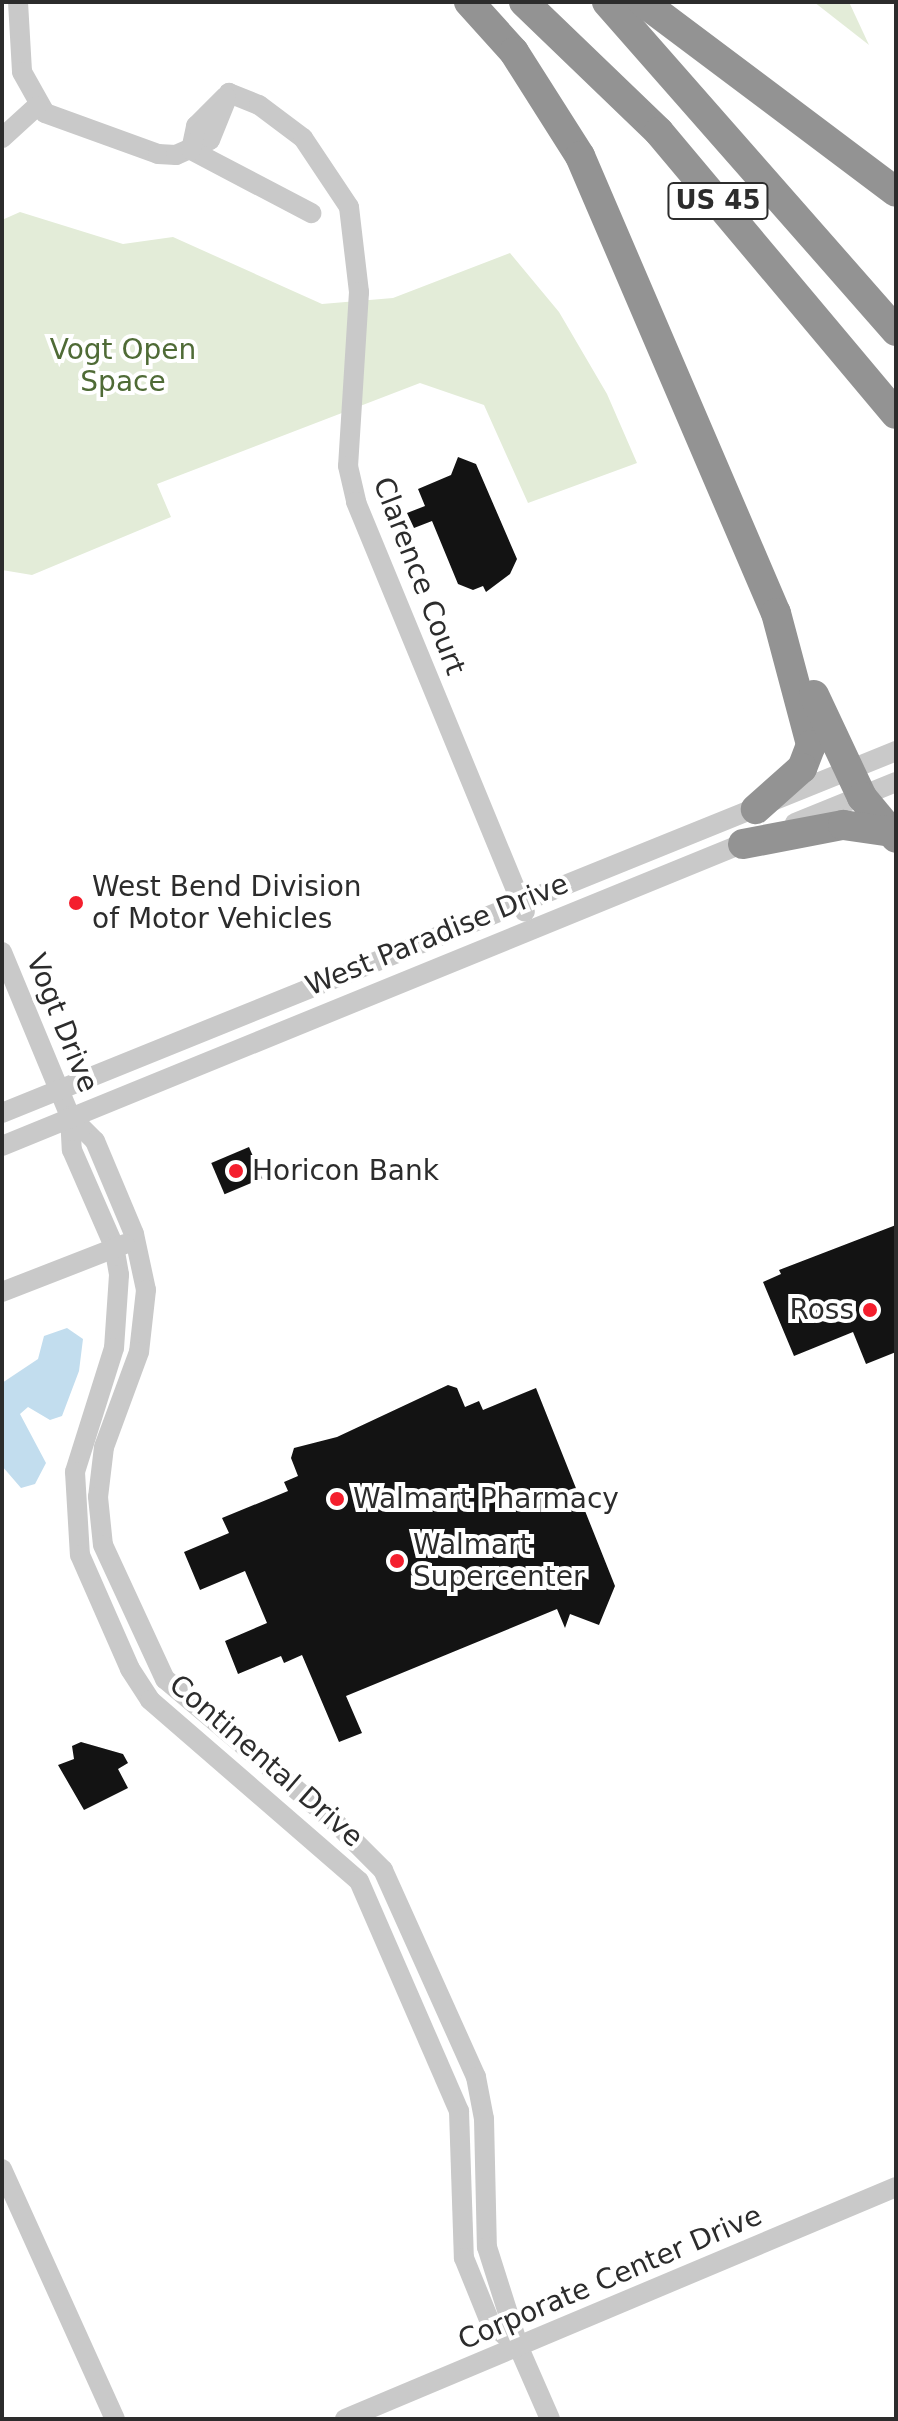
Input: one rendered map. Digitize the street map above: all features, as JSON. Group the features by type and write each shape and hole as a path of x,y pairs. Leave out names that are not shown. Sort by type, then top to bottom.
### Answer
{"highway":[{"path":"469,2 514,52 580,156 776,613 856,784 894,835"},
{"name":"US 45","path":"524,2 659,132 896,414"},
{"name":"US 45","path":"607,2 896,331"},
{"path":"643,2 896,192"},
{"path":"756,809 802,768 811,745 776,613"},
{"path":"743,844 843,825 894,835"}],"street":[{"path":"18,2 22,72 37,106 158,154 191,150 311,213"},
{"name":"Clarence Court","path":"191,150 196,126 229,93 259,105 303,138 349,207 359,292 348,466 356,502 531,927"},
{"path":"2,138 37,106"},
{"name":"West Paradise Drive","path":"2,1146 531,927 743,844 856,784 896,751"},
{"name":"West Paradise Drive","path":"2,1113 756,809 856,784 896,782"},
{"name":"Vogt Drive","path":"2,952 70,1116"},
{"name":"Continental Drive","path":"70,1116 95,1141 137,1242 145,1318 139,1352 104,1447 98,1497 103,1545 165,1679 335,1822 383,1870 476,2077 484,2119 487,2247 519,2348 550,2419"},
{"name":"Continental Drive","path":"70,1116 72,1150 114,1246 121,1304 114,1348 75,1472 80,1555 130,1669 150,1700 359,1881 459,2111 464,2258 490,2322 519,2348"},
{"path":"2,1292 114,1246 137,1242"},
{"path":"2,2169 115,2419"},
{"name":"Corporate Center Drive","path":"345,2419 896,2187"}],"green space":[{"path":"814,2 849,2 869,45"},
{"name":"Vogt Open Space","path":"20,212 123,244 173,237 322,304 393,298 510,253 559,312 607,394 637,463 528,503 484,405 420,383 157,484 171,517 32,575 2,570 2,220"}],"water":[{"path":"67,1328 83,1339 79,1371 62,1416 50,1420 28,1407 20,1414 46,1463 35,1484 21,1488 2,1466 2,1383 38,1359 44,1336"}],"building":[{"path":"458,457 476,464 517,559 510,574 486,592 483,586 473,590 458,584 432,521 414,528 407,513 425,506 418,489 451,475"},
{"name":"Horicon Bank","path":"249,1147 262,1178 225,1194 211,1163"},
{"path":"896,1225 896,1352 866,1364 853,1332 794,1356 763,1282 781,1274 779,1270"},
{"name":"Walmart Supercenter","path":"448,1385 457,1388 465,1407 479,1401 483,1410 536,1388 615,1586 599,1625 570,1614 565,1628 557,1609 346,1696 362,1733 339,1742 302,1655 284,1663 281,1656 238,1674 225,1641 267,1623 245,1571 200,1590 184,1552 229,1533 222,1518 288,1491 284,1482 298,1476 291,1458 294,1448 337,1437"},
{"path":"81,1742 123,1754 128,1763 118,1769 128,1788 84,1810 58,1765 74,1759 72,1746"}],"place":[{"name":"West Bend Division of Motor Vehicles","path":"76,903"},
{"name":"Horicon Bank","path":"236,1171"},
{"name":"Ross","path":"870,1310"},
{"name":"Walmart Pharmacy","path":"337,1499"},
{"name":"Walmart Supercenter","path":"397,1561"}]}
